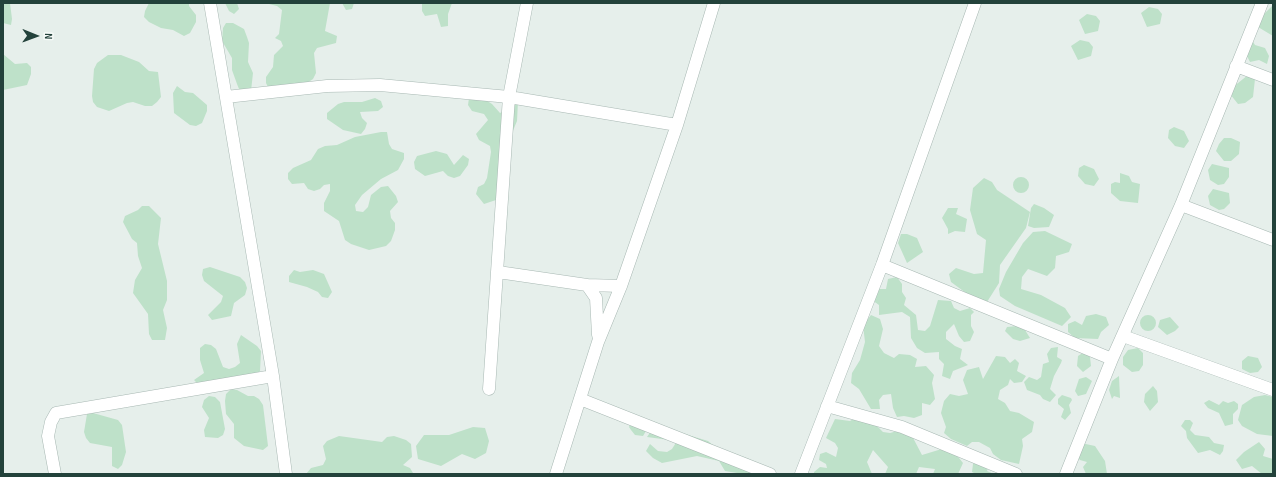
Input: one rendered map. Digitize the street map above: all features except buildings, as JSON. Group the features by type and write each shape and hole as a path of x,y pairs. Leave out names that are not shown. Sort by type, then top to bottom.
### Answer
{"street":[{"path":"210,3 273,376 286,474"},
{"path":"489,389 509,97 526,3"},
{"path":"556,474 598,342 621,286 677,125 714,3"},
{"path":"801,474 882,265 974,3"},
{"path":"1066,474 1112,359 1181,205 1262,3"},
{"path":"1236,66 1273,80"},
{"path":"226,97 327,86 380,86 509,97 677,125"},
{"path":"1181,205 1273,240"},
{"path":"882,265 1112,359"},
{"path":"498,272 587,285 621,286"},
{"path":"587,285 596,298 598,342"},
{"path":"1123,336 1273,390"},
{"path":"55,474 48,436 51,422 56,413 273,376"},
{"path":"580,399 770,474"},
{"path":"827,406 908,429 1016,474"}],"green space":[{"path":"3,3 10,3 12,19 11,25 3,23"},
{"path":"149,3 189,3 189,6 196,15 196,22 190,33 184,36 173,30 161,28 149,22 144,17"},
{"path":"225,3 237,3 239,9 234,14 229,11"},
{"path":"265,3 330,3 325,31 337,36 336,43 317,48 314,53 316,73 313,79 307,83 269,89 266,83 266,77 273,67 274,55 283,46 281,41 275,38 279,34 282,10 277,6"},
{"path":"342,3 354,3 352,9 346,10"},
{"path":"422,3 452,3 448,14 448,26 441,27 437,14 425,16 422,11"},
{"path":"1273,5 1273,36 1258,27 1263,15"},
{"path":"1149,7 1158,9 1162,14 1160,24 1147,27 1141,13"},
{"path":"1087,14 1096,16 1100,21 1098,31 1085,34 1079,20"},
{"path":"226,23 233,23 244,29 247,37 249,43 248,62 253,73 251,91 245,92 239,89 237,84 232,70 232,58 222,41 223,28"},
{"path":"1080,40 1089,42 1093,47 1091,56 1078,60 1071,46"},
{"path":"1252,40 1255,45 1265,48 1269,56 1267,64 1259,60 1250,62 1247,56"},
{"path":"3,54 15,64 27,63 31,67 31,74 27,85 3,90"},
{"path":"108,55 121,55 139,62 149,71 158,72 161,97 157,102 152,106 145,106 133,102 127,103 109,111 97,107 93,102 92,96 94,69 97,63"},
{"path":"1248,75 1255,79 1253,97 1245,103 1238,104 1230,94 1233,87"},
{"path":"177,86 185,92 193,93 207,105 207,111 202,123 196,126 190,125 174,113 173,93"},
{"path":"481,97 492,104 500,113 506,110 506,98 518,101 517,121 512,133 496,200 484,204 476,194 478,187 484,184 487,178 491,152 490,146 479,140 476,134 488,120 484,114 472,111 468,105 469,98"},
{"path":"375,98 381,101 383,107 378,111 360,112 362,118 367,123 361,134 343,130 327,119 327,113 338,104 344,102 362,102"},
{"path":"1174,127 1184,131 1189,141 1184,148 1175,146 1168,138 1169,130"},
{"path":"387,132 389,144 392,149 404,153 404,159 398,170 381,179 362,195 355,205 356,211 363,212 368,207 371,195 381,187 388,186 396,196 398,202 390,211 391,218 395,223 395,230 391,241 386,246 369,250 351,244 345,240 339,221 324,211 324,203 330,191 330,184 324,185 320,189 314,191 308,189 304,183 292,184 288,179 288,173 293,168 311,160 318,149 325,146 337,145 355,137"},
{"path":"1224,138 1231,138 1240,142 1239,154 1231,161 1224,161 1216,151"},
{"path":"436,151 447,154 454,165 463,155 469,159 468,165 460,176 454,178 448,176 443,171 425,176 415,169 414,162 417,156"},
{"path":"1212,164 1229,168 1229,177 1224,184 1218,185 1210,180 1208,170"},
{"path":"1084,165 1094,169 1099,179 1094,186 1085,184 1078,176 1079,168"},
{"path":"1120,173 1129,176 1132,182 1140,184 1138,203 1120,201 1111,193 1111,184 1115,182 1120,183"},
{"path":"1018,177 1024,177 1029,182 1027,191 1024,193 1018,193 1013,188 1013,182"},
{"path":"984,178 992,182 997,190 1030,212 1026,228 1000,265 999,283 987,302 966,293 951,282 949,274 956,268 974,274 983,273 986,240 977,234 970,210 973,188"},
{"path":"1213,189 1229,193 1230,203 1224,209 1219,210 1210,205 1208,196"},
{"path":"1034,204 1044,208 1054,215 1049,227 1034,228 1028,226 1031,208"},
{"path":"142,206 149,206 161,218 158,244 167,281 167,300 163,310 167,328 165,340 152,340 149,334 148,314 133,293 135,280 142,268 138,256 137,243 132,239 123,222 125,216 138,210"},
{"path":"948,208 958,208 956,214 967,219 965,232 955,231 948,234 948,229 942,218"},
{"path":"1045,231 1072,244 1069,252 1056,256 1055,268 1047,276 1028,269 1022,277 1021,289 1041,295 1065,308 1071,317 1062,326 1015,306 1000,296 999,289 1006,272 1023,243 1033,232"},
{"path":"901,234 907,234 917,238 923,252 907,263 898,243"},
{"path":"210,267 240,277 245,282 247,288 245,295 234,303 231,316 212,320 208,315 221,302 223,296 204,281 202,275 203,269"},
{"path":"294,270 300,272 313,270 324,274 332,292 328,298 322,297 318,292 307,287 289,282 289,276"},
{"path":"897,277 902,284 902,292 906,298 904,305 916,315 918,330 925,331 930,326 938,300 951,301 954,308 960,311 970,308 974,312 971,315 971,326 974,332 970,341 964,342 959,336 954,324 946,332 946,339 962,349 960,359 968,365 953,371 950,379 942,376 944,364 939,359 939,352 925,353 917,348 911,338 910,317 902,312 879,315 879,305 872,300 877,289 886,289 888,279"},
{"path":"1096,314 1106,317 1109,325 1101,332 1098,339 1075,338 1068,332 1068,324 1075,321 1082,325 1086,316"},
{"path":"871,315 880,319 883,329 879,346 884,353 894,358 899,354 910,355 917,359 915,367 926,366 934,375 932,383 935,399 930,405 922,403 922,415 914,418 904,416 897,417 893,408 891,394 883,395 879,400 880,409 871,409 859,389 851,383 852,373 860,360 865,342 863,325"},
{"path":"1145,315 1151,315 1156,320 1154,329 1151,331 1145,331 1140,326 1140,320"},
{"path":"1170,317 1179,327 1167,335 1158,327 1160,320"},
{"path":"1017,326 1025,330 1030,338 1020,341 1013,339 1005,331 1007,327"},
{"path":"241,335 257,346 261,351 260,371 256,375 199,385 194,380 204,373 200,360 200,348 205,344 211,345 216,349 223,367 229,369 240,363 237,344"},
{"path":"1058,347 1057,357 1062,360 1054,376 1050,389 1056,395 1050,402 1043,399 1040,395 1027,390 1024,382 1029,377 1037,380 1041,377 1043,364 1049,362 1047,354 1051,348"},
{"path":"1138,348 1143,353 1143,365 1139,371 1132,372 1123,365 1123,357 1128,350"},
{"path":"1084,352 1090,357 1091,366 1083,372 1077,366 1078,356"},
{"path":"996,356 1005,357 1010,363 1015,359 1019,363 1017,371 1026,376 1022,382 1014,383 1010,379 1008,385 1000,390 998,399 1005,403 1010,411 1019,413 1034,422 1032,432 1022,439 1023,446 1019,464 1001,460 993,454 990,448 979,442 972,442 967,446 951,439 944,433 946,427 941,413 944,401 950,394 959,396 968,394 963,380 967,370 979,367 983,379"},
{"path":"1248,356 1258,358 1262,367 1258,372 1250,373 1242,369 1242,361"},
{"path":"1119,376 1120,398 1114,396 1112,399 1109,390 1112,381"},
{"path":"1086,377 1092,381 1086,394 1078,396 1075,391 1079,379"},
{"path":"1153,386 1157,391 1158,402 1150,411 1144,402 1145,394"},
{"path":"231,389 237,390 248,396 254,396 259,399 263,405 268,446 263,450 244,446 234,438 234,424 226,414 225,401 226,394"},
{"path":"1062,395 1071,398 1072,400 1069,405 1071,413 1065,420 1061,417 1064,409 1058,404 1058,399"},
{"path":"1265,395 1273,397 1273,436 1257,434 1242,426 1238,420 1242,405 1254,397"},
{"path":"209,396 215,397 220,402 225,429 223,435 218,438 205,437 204,430 209,418 202,407 204,400"},
{"path":"1209,400 1219,405 1223,401 1228,403 1234,401 1238,404 1238,409 1233,414 1233,424 1225,426 1219,413 1208,408 1204,403"},
{"path":"93,413 118,420 122,425 126,452 122,465 118,469 112,466 112,447 90,443 86,438 84,432 87,414"},
{"path":"857,417 873,422 883,432 890,433 901,430 911,434 922,455 945,448 955,453 963,463 958,474 933,474 935,469 919,467 916,474 885,474 888,467 873,450 867,462 872,474 814,474 814,472 820,467 827,468 826,464 819,460 820,454 826,452 836,457 838,448 835,443 826,438 835,419 850,421"},
{"path":"632,420 646,431 643,436 635,435 631,430 629,427"},
{"path":"1185,420 1190,420 1193,423 1190,430 1195,435 1209,437 1214,443 1224,445 1223,451 1220,455 1210,450 1198,453 1187,438 1186,431 1181,426"},
{"path":"655,425 708,441 720,451 733,453 749,459 770,474 743,474 725,471 719,461 697,456 662,463 653,458 646,451 650,444 658,451 667,452 672,449 677,441 647,437"},
{"path":"473,427 485,428 489,441 486,453 475,459 462,454 441,466 418,459 416,446 424,435 449,435"},
{"path":"339,436 382,442 387,437 394,436 406,440 411,444 412,457 403,465 410,468 413,473 306,474 311,468 323,465 326,459 323,446 327,441"},
{"path":"1259,442 1265,449 1263,456 1273,459 1273,474 1262,474 1252,466 1242,469 1236,460 1244,452"},
{"path":"1081,443 1095,446 1105,461 1107,474 1086,474 1083,467 1087,462 1080,460 1075,455"},
{"path":"981,455 990,462 987,471 994,474 976,474 972,472 973,464"}]}
